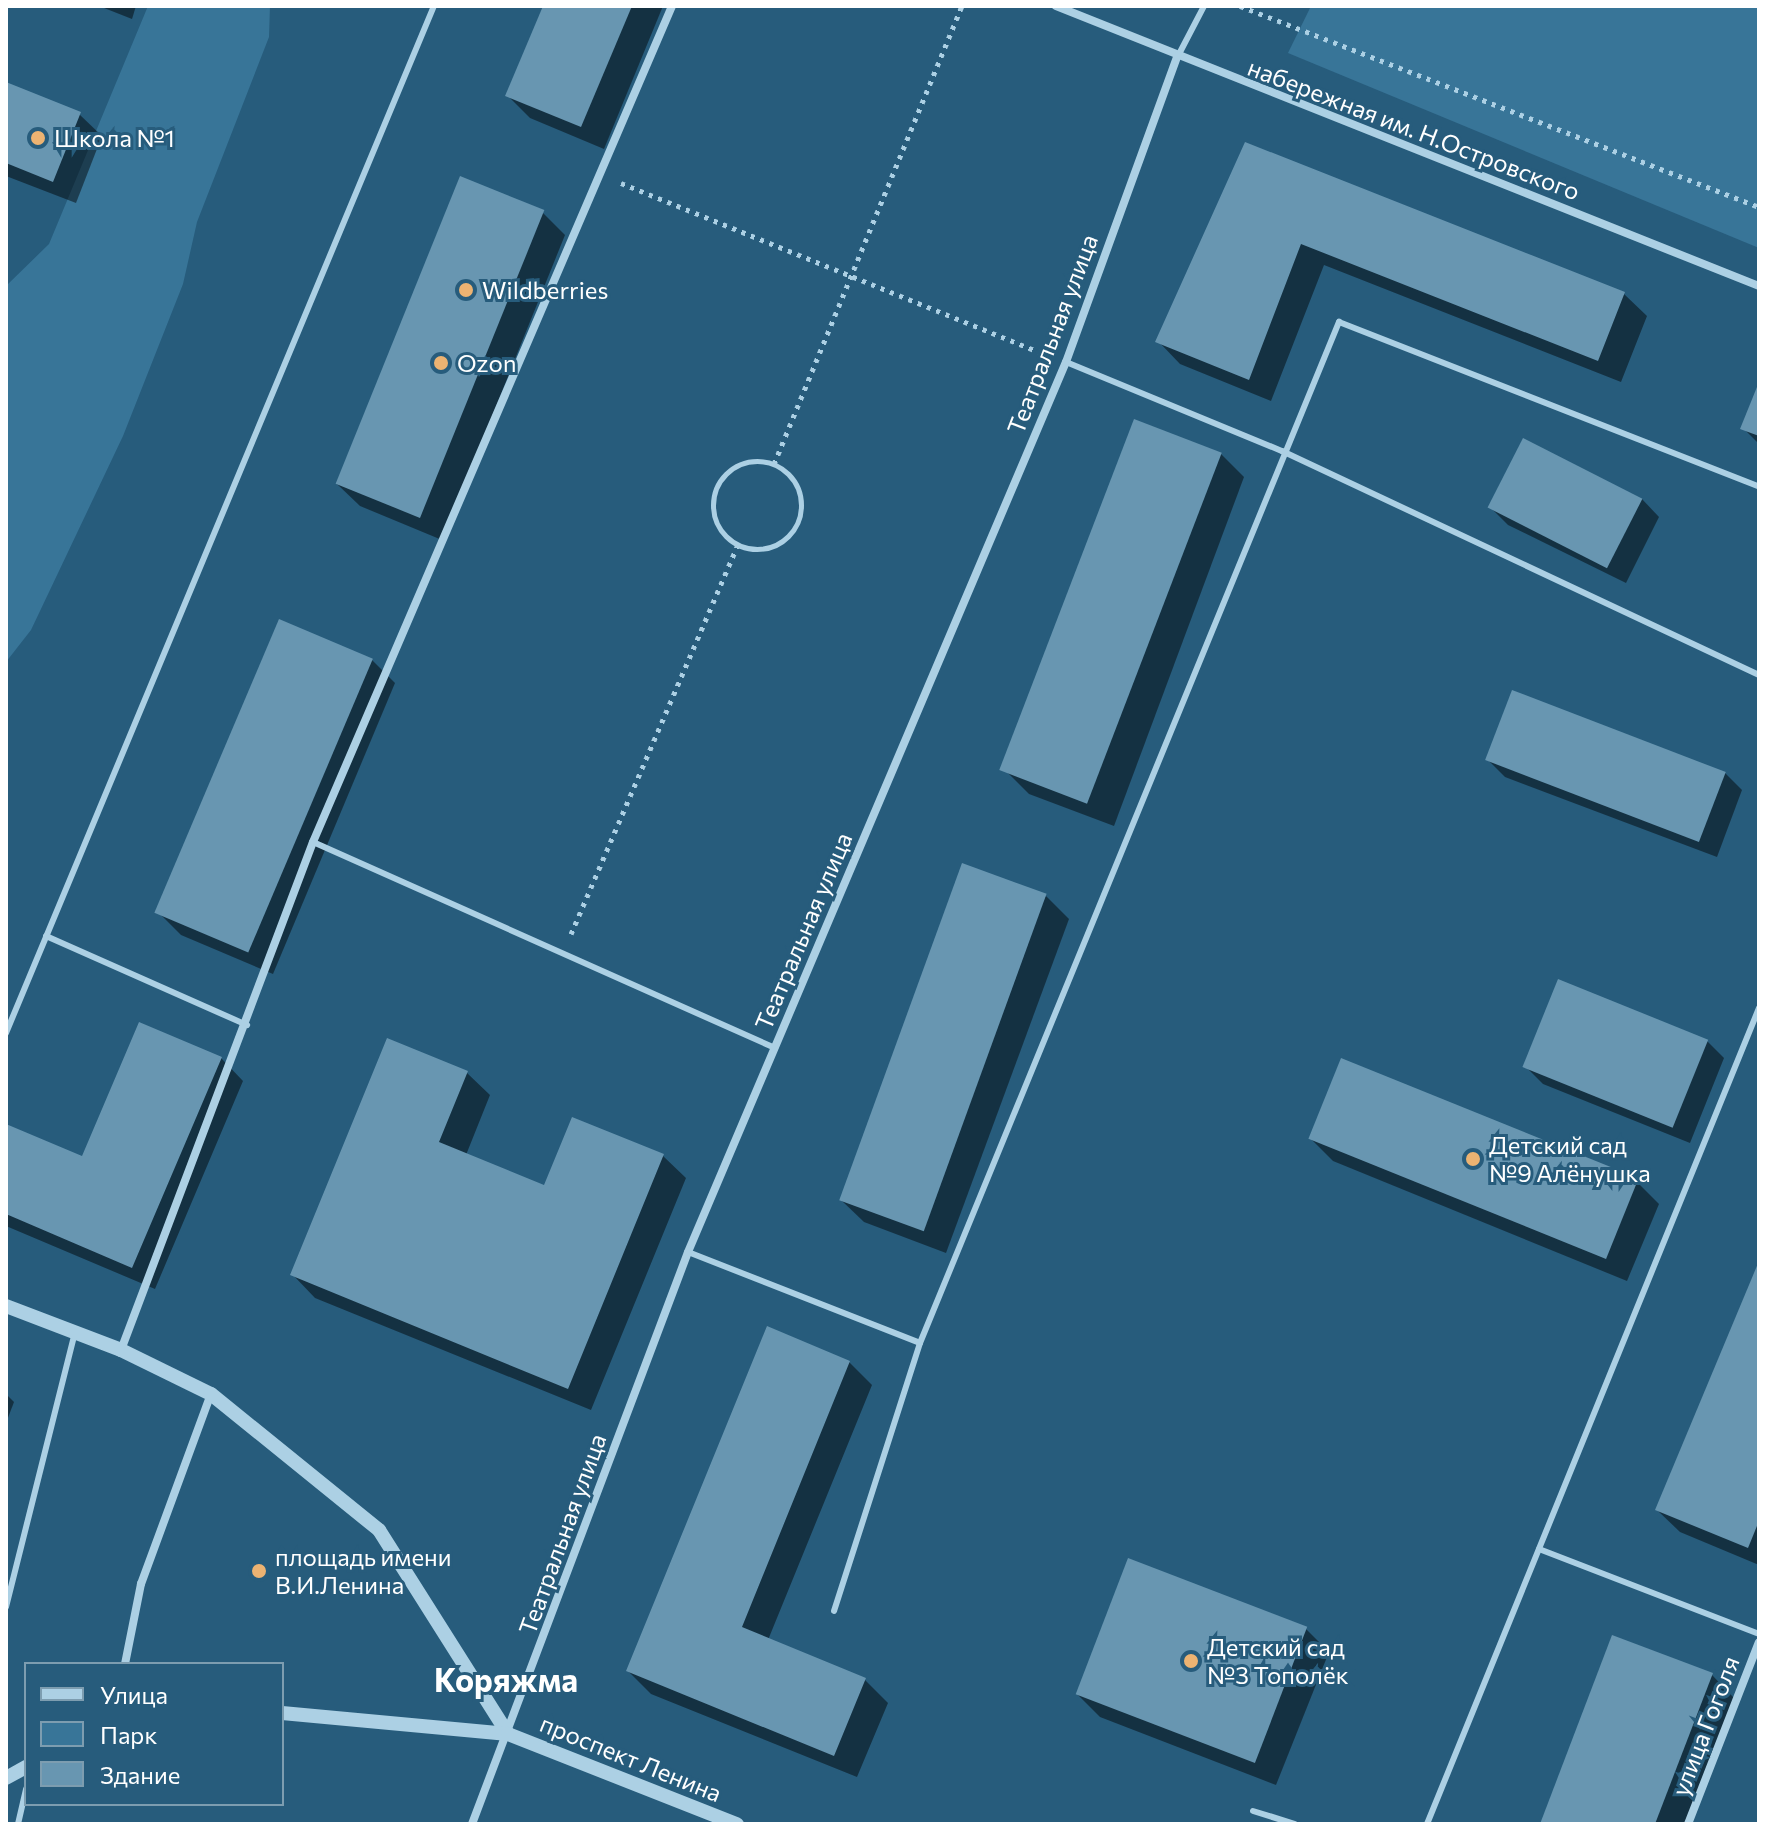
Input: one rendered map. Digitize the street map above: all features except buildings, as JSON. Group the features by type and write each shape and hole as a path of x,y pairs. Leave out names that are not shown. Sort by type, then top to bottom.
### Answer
{"street":[{"path":"121,1350 247,1025 313,842 672,6"},
{"name":"набережная им. Н.Островского","path":"1056,6 1177,57 1759,286"},
{"name":"Театральная улица","path":"472,1824 688,1252 1066,362 1177,57"},
{"path":"6,1306 121,1350 211,1394 379,1530 508,1734"},
{"path":"125,1662 141,1584 211,1394"},
{"name":"улица Гоголя","path":"1688,1824 1759,1642"},
{"path":"284,1713 396,1719 508,1734"},
{"name":"проспект Ленина","path":"508,1734 737,1824"},
{"path":"6,1778 24,1768"}],"lane":[{"path":"6,1033 434,6"},
{"path":"1177,57 1204,6"},
{"path":"834,1611 920,1343 1282,451 1339,322 1759,487"},
{"path":"1066,362 1282,451 1759,675"},
{"path":"313,842 775,1048"},
{"path":"46,936 247,1025"},
{"path":"1427,1824 1759,1008"},
{"path":"688,1252 920,1343"},
{"path":"6,1607 75,1332"},
{"path":"1539,1549 1759,1634"},
{"path":"18,1824 24,1798"},
{"path":"1253,1811 1295,1824"}],"path":[{"path":"774,464 962,6"},
{"path":"1240,6 1759,207"},
{"path":"600,175 1066,362"},
{"path":"743,463 774,464 797,486 800,519 780,543 767,549 738,545 717,525 713,510 719,481 743,463"},
{"path":"563,954 738,545"}],"green space":[{"path":"148,6 270,6 269,37 197,222 183,284 123,436 31,630 6,662 6,286 49,244"},
{"path":"1311,6 1759,6 1759,248 1288,53"}],"place":[{"name":"Школа №1","path":"38,138"},
{"name":"Wildberries","path":"466,290"},
{"name":"Ozon","path":"441,363"},
{"name":"Детский сад №9 Алёнушка","path":"1473,1159"},
{"name":"площадь имени В.И.Ленина","path":"259,1571"},
{"name":"Детский сад №3 Тополёк","path":"1191,1661"}],"district":[{"name":"Коряжма","path":"506,1679"}]}
